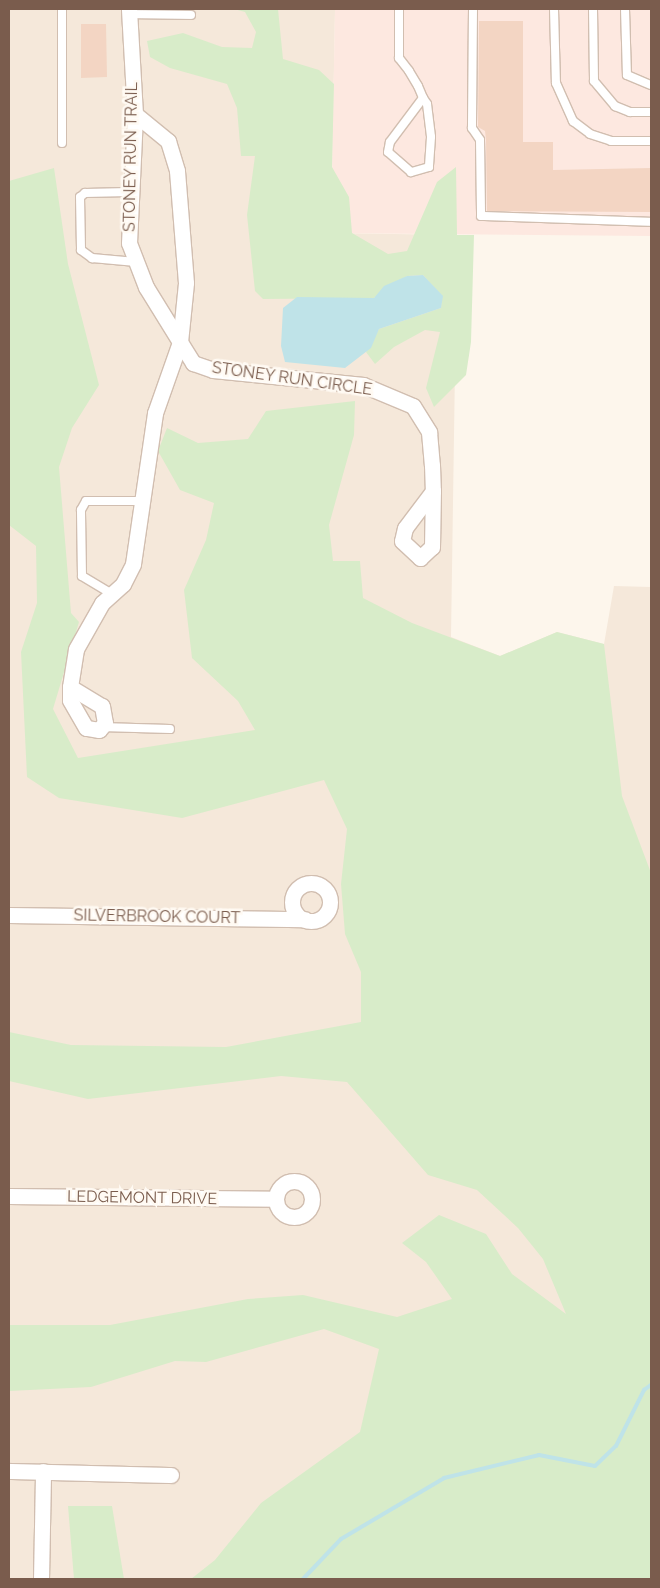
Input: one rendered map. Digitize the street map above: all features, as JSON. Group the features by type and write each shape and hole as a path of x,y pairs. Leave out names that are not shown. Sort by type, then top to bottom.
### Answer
{"street":[{"name":"STONEY RUN TRAIL","path":"129,11 136,114 129,192 129,243 146,287 180,342"},
{"path":"70,687 102,706 105,715 101,727 86,728 75,715 70,687 76,649 102,603 123,584 133,564 140,501 155,413 180,342 186,283 178,170 168,141 136,114"},
{"name":"STONEY RUN CIRCLE","path":"180,342 193,363 213,370 362,385 412,406 429,432 433,491"},
{"name":"SILVERBROOK COURT","path":"9,915 305,919"},
{"name":"LEDGEMONT DRIVE","path":"9,1196 276,1199"},
{"path":"9,1471 170,1475"},
{"path":"41,1579 43,1472"}],"lane":[{"path":"62,9 62,143"},
{"path":"399,9 399,58 424,98 431,137 429,166 411,172 388,152 390,142 424,98"},
{"path":"473,9 472,128 480,140 481,216 651,222"},
{"path":"554,9 556,83 573,121 590,134 611,142 651,141"},
{"path":"593,9 594,81 615,106 630,112 651,112"},
{"path":"625,9 627,75 651,85"},
{"path":"129,11 191,15"},
{"path":"129,192 85,192 80,197 80,250 92,258 136,262"},
{"path":"112,594 82,576 81,510 92,500 140,501"},
{"path":"101,727 170,729"}],"shaded area":[{"path":"9,9 335,9 331,233 457,235 451,637 500,656 557,632 604,644 614,586 651,587 651,1579 9,1579"},
{"path":"335,9 651,9 651,236 331,233"}],"green space":[{"path":"234,9 278,9 283,59 319,70 334,84 332,167 349,197 352,233 388,254 407,251 437,182 456,167 457,235 474,235 471,342 466,375 434,407 426,388 440,332 425,330 394,347 375,364 366,352 379,329 441,308 442,296 423,275 407,276 374,298 263,299 255,291 247,215 255,156 241,156 237,108 227,84 170,68 150,57 147,41 183,33 222,47 252,48 256,32 245,12"},
{"path":"54,168 68,264 99,385 72,428 59,467 71,613 79,622 53,709 78,758 255,730 238,701 192,658 184,590 206,540 214,503 180,490 158,451 167,428 198,443 248,439 266,411 355,401 354,435 329,525 333,561 360,561 363,598 412,623 500,656 557,632 604,644 622,796 651,873 651,1579 191,1579 215,1560 261,1503 360,1432 379,1349 324,1329 206,1362 175,1361 91,1387 9,1391 9,1325 110,1325 248,1299 303,1295 397,1317 452,1299 426,1262 402,1243 439,1215 486,1234 512,1274 566,1314 543,1259 518,1228 477,1190 428,1175 347,1082 281,1076 88,1099 9,1081 9,1032 71,1045 226,1047 361,1022 361,972 345,934 341,884 347,829 324,780 182,818 59,798 27,777 21,652 37,603 36,546 9,525 9,181"},
{"path":"68,1506 112,1506 124,1579 74,1579"}],"water":[{"path":"423,275 443,296 441,308 379,329 371,348 345,368 285,362 281,346 283,308 297,297 374,298 384,286 407,276"}],"building":[{"path":"479,21 523,21 523,142 553,142 553,170 651,168 651,212 487,211 486,140 485,131 478,127"},
{"path":"81,24 106,24 107,77 81,78"}],"waterway":[{"path":"303,1579 341,1539 444,1478 539,1455 595,1466 616,1446 644,1390 651,1385"}]}
